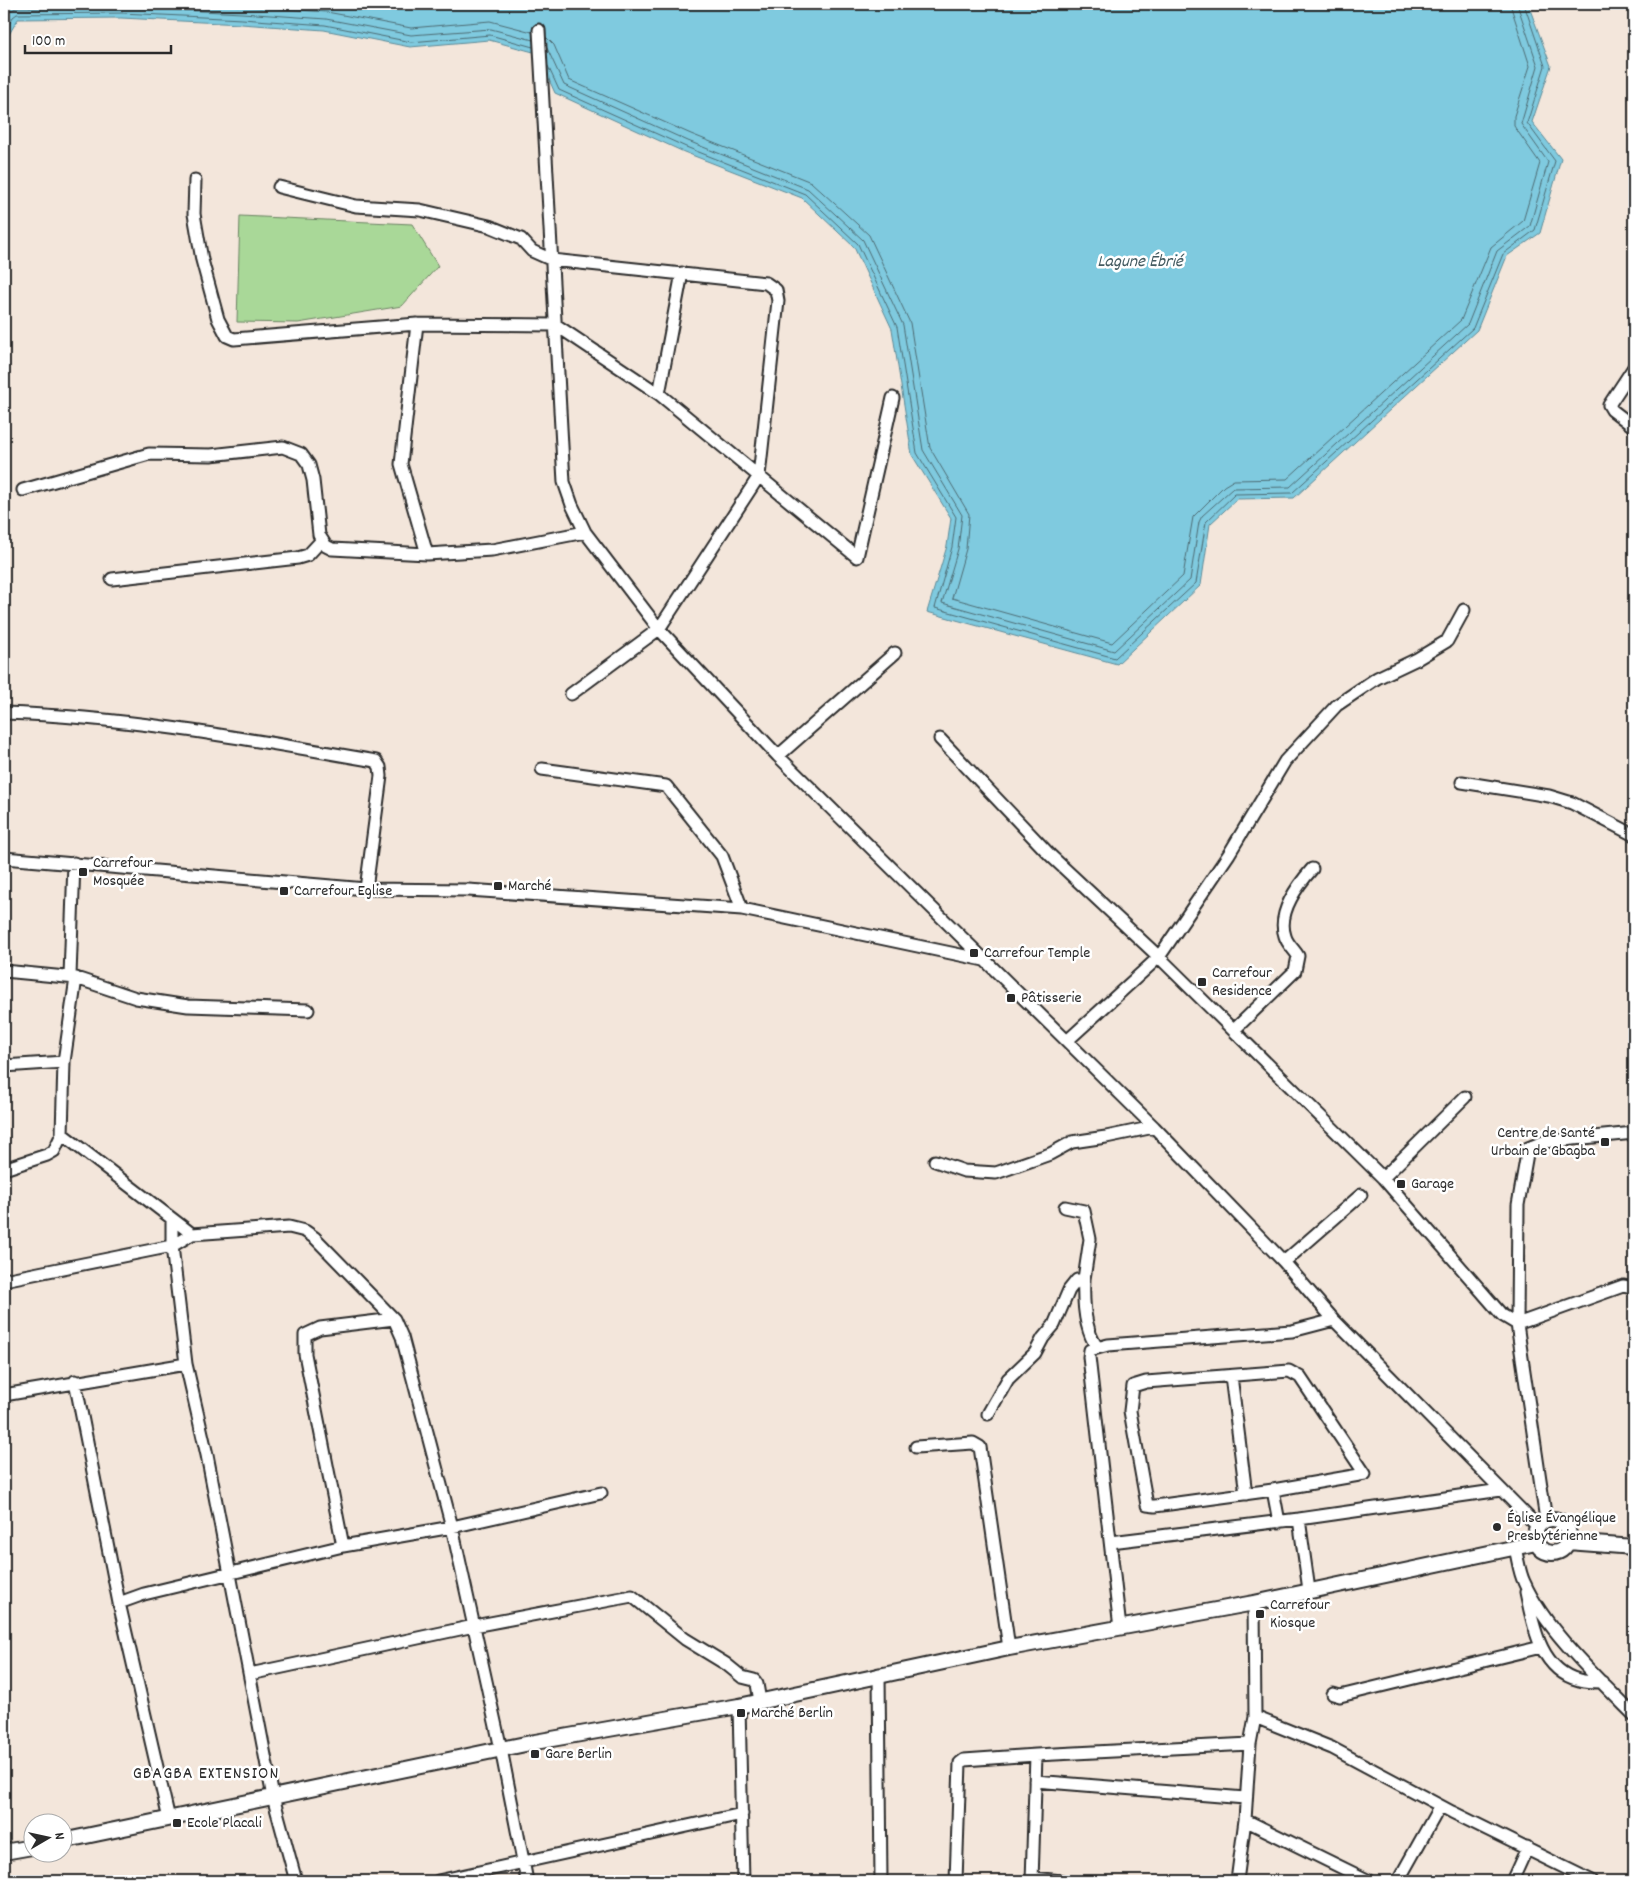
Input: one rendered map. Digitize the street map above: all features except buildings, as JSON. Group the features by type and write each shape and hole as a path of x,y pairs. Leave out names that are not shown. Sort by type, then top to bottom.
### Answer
{"street":[{"path":"539,30 564,482 572,505 585,532 659,629 778,756 1154,1126 1284,1262 1334,1320 1501,1490 1542,1524"},
{"path":"195,180 194,214 197,242 218,319 227,336 234,339 417,324 556,325 659,394 857,557 893,398"},
{"path":"279,187 356,206 420,210 489,226 521,239 532,251 552,260 766,283 776,290 778,301 759,476 659,629 571,694"},
{"path":"659,394 682,273"},
{"path":"417,324 401,464 427,554"},
{"path":"1634,367 1609,405 1612,410 1634,427"},
{"path":"24,490 149,454 211,454 282,448 301,454 309,465 313,480 318,530 321,541 332,549 340,551 427,554 492,550 585,532"},
{"path":"112,579 298,558 308,555 321,541"},
{"path":"1066,1041 1159,957 1229,854 1285,761 1337,705 1377,678 1447,642 1464,610"},
{"path":"778,756 895,653"},
{"path":"4,713 48,714 223,734 376,761 380,767 381,776 366,889"},
{"path":"940,739 1050,855 1159,957 1383,1178 1502,1315 1518,1324 1623,1286 1634,1288"},
{"path":"542,769 666,786 722,856 742,909"},
{"path":"1462,782 1548,796 1572,803 1634,835"},
{"path":"4,858 366,889 468,890 742,909 984,960"},
{"path":"4,1169 48,1155 54,1151 62,1134 64,1062 73,977 74,863"},
{"path":"1234,1030 1295,971 1298,956 1284,936 1283,925 1290,898 1312,869"},
{"path":"4,971 73,977 136,998 188,1006 308,1010"},
{"path":"4,1066 64,1062"},
{"path":"1383,1178 1465,1097"},
{"path":"935,1161 964,1171 996,1173 1050,1154 1072,1142 1106,1138 1154,1126"},
{"path":"1542,1524 1518,1324 1518,1205 1528,1148 1543,1142 1634,1133"},
{"path":"62,1134 192,1234"},
{"path":"1284,1262 1362,1195"},
{"path":"1065,1207 1084,1211 1090,1239 1084,1279 1087,1320 1090,1338 1097,1348"},
{"path":"172,1220 172,1246 186,1364 207,1455 274,1797 296,1881"},
{"path":"4,1280 172,1246 192,1234 289,1227 305,1231 315,1238 394,1319 402,1337 430,1436 452,1527 501,1749 527,1881"},
{"path":"988,1414 1008,1379 1035,1353 1043,1338 1054,1325 1069,1290 1077,1280 1084,1279"},
{"path":"343,1546 304,1354 305,1335 320,1328 394,1319"},
{"path":"1120,1628 1089,1357 1090,1350 1292,1331 1334,1320"},
{"path":"4,1395 186,1364"},
{"path":"1289,1371 1300,1377 1364,1474 1273,1490 1156,1506 1147,1504 1130,1411 1133,1386 1146,1382 1289,1371"},
{"path":"1231,1376 1246,1494"},
{"path":"75,1382 119,1602 169,1819"},
{"path":"916,1447 974,1443 980,1447 1009,1648"},
{"path":"1273,1490 1279,1522"},
{"path":"1111,1542 1279,1522 1501,1490"},
{"path":"119,1602 144,1594 343,1546 452,1527 601,1493"},
{"path":"1299,1519 1309,1590"},
{"path":"1557,1520 1566,1526 1569,1537 1568,1542 1560,1551 1555,1553 1544,1551 1536,1543 1536,1532 1542,1524 1557,1520"},
{"path":"1568,1542 1634,1547"},
{"path":"72,1839 501,1749 739,1706 879,1674 1254,1603 1536,1543"},
{"path":"1515,1548 1541,1647 1556,1668 1564,1674 1580,1681 1602,1682"},
{"path":"1523,1581 1539,1609 1602,1682 1634,1715"},
{"path":"250,1674 474,1626 632,1596 685,1639 726,1664 742,1677 754,1680 757,1684 760,1701"},
{"path":"1237,1881 1245,1820 1250,1744 1255,1717 1254,1603"},
{"path":"1332,1694 1340,1696 1541,1647"},
{"path":"879,1674 881,1881"},
{"path":"739,1706 743,1881"},
{"path":"1255,1717 1332,1748 1440,1806 1592,1881"},
{"path":"956,1881 960,1763 964,1760 1036,1754 1250,1744"},
{"path":"1036,1754 1032,1880 1062,1881"},
{"path":"1035,1781 1245,1798"},
{"path":"1398,1881 1440,1806"},
{"path":"438,1881 742,1814"},
{"path":"1245,1820 1369,1881"},
{"path":"1512,1881 1526,1848"},
{"path":"4,1852 22,1849"}],"green space":[{"path":"240,216 412,224 438,266 402,306 298,323 237,322"}],"water":[{"name":"Lagune Ébrié","path":"4,4 1528,4 1551,66 1532,122 1561,159 1540,233 1507,256 1477,330 1294,498 1237,499 1210,524 1201,585 1117,664 927,612 947,546 951,518 912,455 892,329 854,247 802,198 684,152 555,93 537,53 489,40 410,47 324,30 121,18 18,19 4,43"}],"place":[{"name":"Carrefour Mosquée","path":"83,872"},
{"name":"Marché","path":"498,886"},
{"name":"Carrefour Eglise","path":"284,891"},
{"name":"Carrefour Temple","path":"974,953"},
{"name":"Carrefour Residence","path":"1202,982"},
{"name":"Pâtisserie","path":"1011,998"},
{"name":"Centre de Santé Urbain de Gbagba","path":"1605,1142"},
{"name":"Garage","path":"1401,1184"},
{"name":"Église Évangélique Presbytérienne","path":"1497,1527"},
{"name":"Carrefour Kiosque","path":"1260,1614"},
{"name":"Marché Berlin","path":"741,1713"},
{"name":"Gare Berlin","path":"535,1754"},
{"name":"Ecole Placali","path":"177,1823"}],"district":[{"name":"GBAGBA EXTENSION","path":"206,1774"}]}
